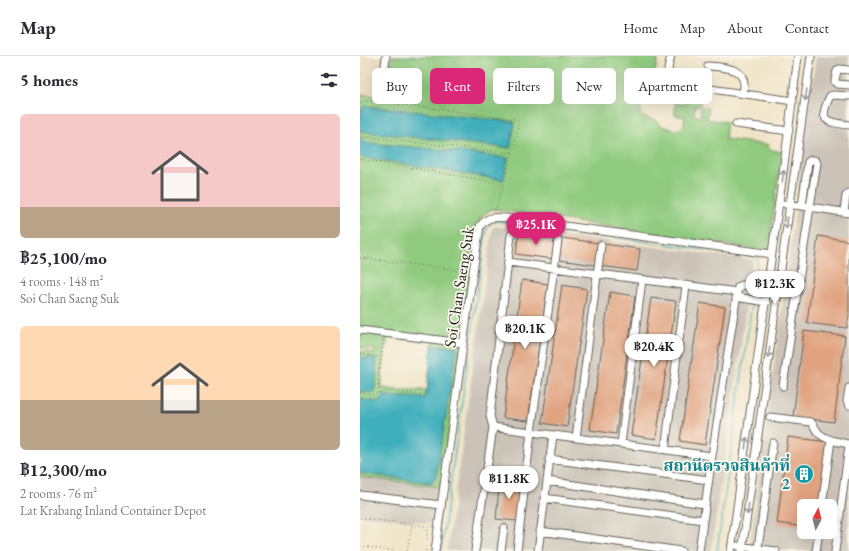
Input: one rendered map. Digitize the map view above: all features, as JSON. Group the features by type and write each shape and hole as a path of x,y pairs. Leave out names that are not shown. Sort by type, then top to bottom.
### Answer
{"street":[{"path":"385,68 386,56"},
{"path":"671,56 668,76 668,82 670,83 793,101"},
{"path":"776,551 732,548 798,56"},
{"path":"742,549 811,56"},
{"path":"708,66 728,68 737,71 743,80 743,94"},
{"path":"849,70 839,69 834,80 837,84 849,85"},
{"path":"849,96 834,94 830,96 825,117 827,120 835,123 849,125"},
{"path":"736,124 789,131"},
{"path":"783,386 817,164 814,160 808,162 802,206"},
{"path":"779,203 847,212 846,196 849,193"},
{"name":"Soi Chan Saeng Suk","path":"435,551 473,272 480,226 484,222 493,217 514,219 772,254"},
{"path":"475,551 494,427 490,416 511,235"},
{"path":"517,551 531,432 558,240"},
{"path":"576,438 602,245"},
{"path":"508,262 686,286 766,302"},
{"path":"621,444 642,280"},
{"path":"699,551 738,287 742,285 767,290"},
{"path":"665,450 686,286"},
{"path":"360,330 463,343"},
{"path":"849,388 847,401 849,405"},
{"path":"770,417 811,422 821,435 831,440 849,445 835,551"},
{"path":"494,427 712,456"},
{"path":"538,551 553,435"},
{"path":"823,499 831,440"},
{"path":"760,550 772,443"},
{"path":"550,459 709,480"},
{"path":"547,481 706,504"},
{"path":"360,495 441,505"},
{"path":"544,498 703,520"},
{"path":"501,551 504,528"},
{"path":"540,531 681,551"},
{"path":"816,551 818,539"}],"path":[{"path":"360,104 363,101 374,101 516,119 518,121 518,128 503,187 493,217"},
{"path":"360,138 366,137 512,153"},
{"path":"360,159 500,183 503,187"},
{"path":"360,258 473,272"},
{"path":"379,394 379,373 384,333"},
{"path":"360,354 381,357"},
{"path":"360,393 373,395 384,392 393,392 422,395"},
{"path":"360,518 438,528"},
{"path":"407,551 412,525"},
{"path":"426,551 428,527"},
{"path":"360,546 395,551"}],"shaded area":[{"path":"360,56 392,56 391,68 372,68 372,95 360,94"},
{"path":"816,56 849,56 849,551 749,551"},
{"path":"493,226 753,260 711,551 447,551"},
{"path":"360,477 441,487 437,524 360,515"}],"green space":[{"path":"392,56 658,57 656,68 624,68 624,104 630,104 641,108 640,116 658,121 661,126 676,130 683,128 685,117 675,115 675,104 700,104 700,106 695,106 694,115 700,117 701,107 709,108 707,119 727,122 725,139 769,145 768,149 782,152 768,251 493,209 484,214 476,227 441,487 360,477 360,473 431,483 436,476 456,348 432,345 432,341 388,336 382,376 382,388 427,390 425,398 383,396 381,399 376,401 360,399 360,391 373,393 376,382 376,359 360,357 360,351 375,353 376,350 360,348 360,156 503,180 508,158 369,143 360,140 360,131 510,148 515,123 365,106 362,109 360,122 360,94 372,95 372,104 422,104 422,68 391,68"}],"water":[{"path":"363,106 515,122 510,148 360,131"},
{"path":"360,140 369,143 508,158 503,180 362,157 360,156"},
{"path":"432,345 457,347 436,476 431,483 360,473 360,399 378,402 383,396 425,398"},
{"path":"360,357 376,359 376,383 373,393 360,391"}],"building":[{"path":"519,232 556,237 553,259 516,254"},
{"path":"818,236 849,241 849,316 847,328 807,323"},
{"path":"562,238 598,243 595,265 559,260"},
{"path":"604,244 640,249 637,271 601,266"},
{"path":"522,280 548,284 528,421 503,418"},
{"path":"562,285 587,289 567,427 542,423"},
{"path":"610,292 635,296 616,434 590,430"},
{"path":"651,298 676,301 656,439 631,435"},
{"path":"700,303 725,307 705,445 680,441"},
{"path":"804,331 845,336 834,422 793,417"},
{"name":"สถานีตรวจสินค้าที่ 2","path":"788,437 829,442 822,499 797,499 797,526 777,523"},
{"path":"500,478 522,481 517,521 496,519"}],"waterway":[{"path":"441,551 486,230 490,223 498,221 758,257 754,284"},
{"path":"752,298 753,290"},
{"path":"717,551 752,302"}],"place":[{"name":"สถานีตรวจสินค้าที่ 2","path":"804,474"}]}
